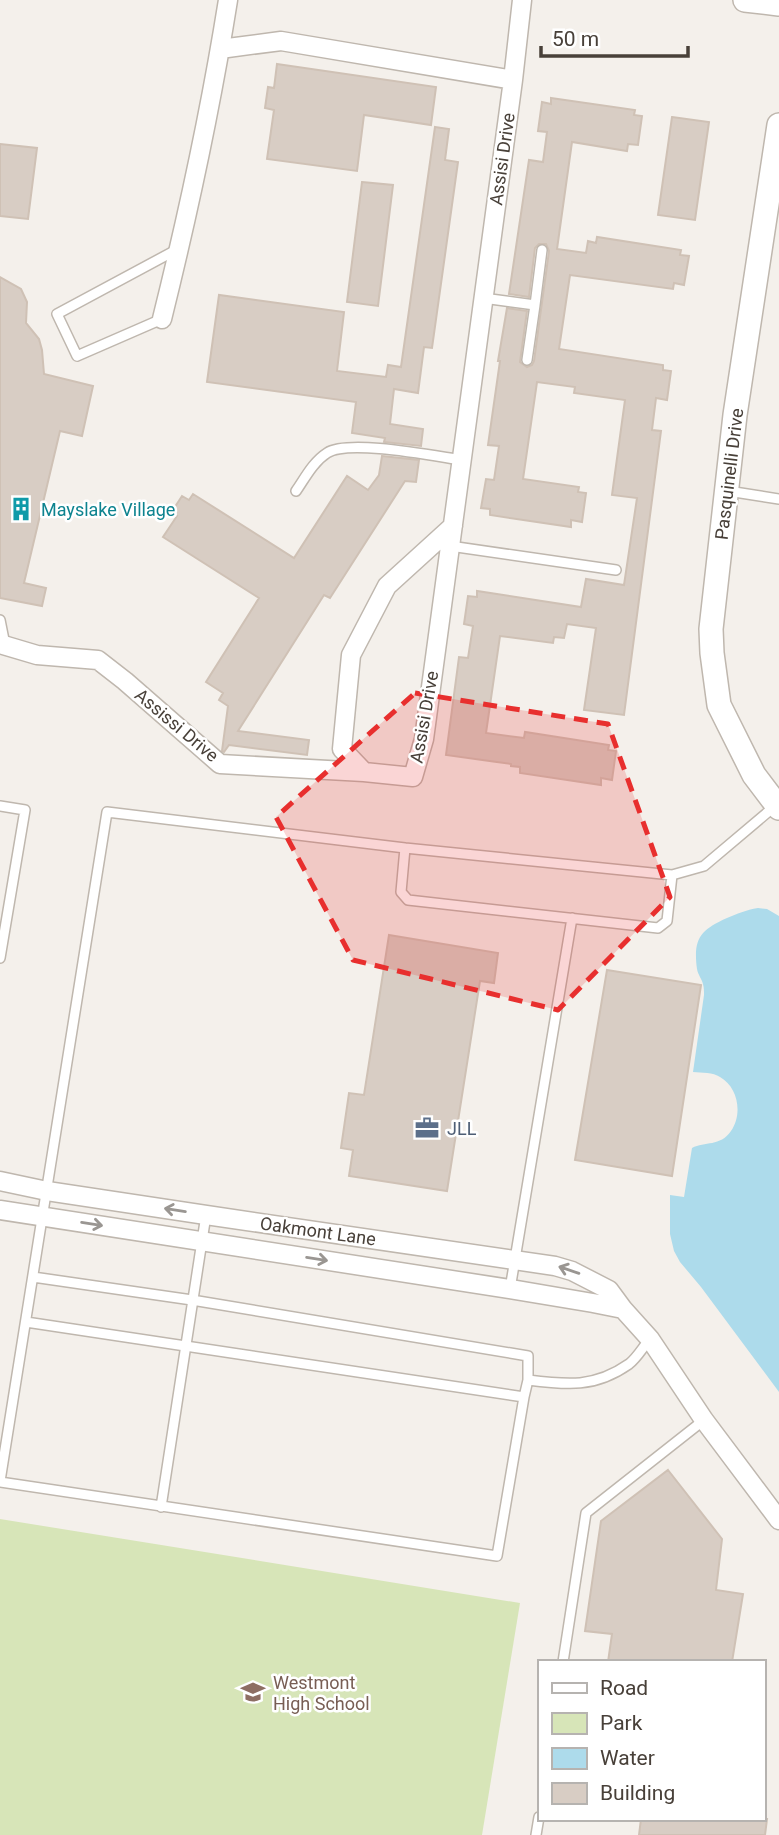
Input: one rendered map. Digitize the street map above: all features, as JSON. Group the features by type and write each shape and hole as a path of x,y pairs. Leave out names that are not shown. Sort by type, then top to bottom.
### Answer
{"street":[{"path":"162,319 179,248 228,0"},
{"name":"Assisi Drive","path":"364,772 413,777 424,739 522,0"},
{"path":"745,0 779,4"},
{"path":"220,49 281,41 513,80"},
{"name":"Pasquinelli Drive","path":"778,806 754,775 719,705 712,629 735,415 779,125"},
{"path":"364,772 342,749 351,655 387,586 453,526"},
{"name":"Assissi Drive","path":"3,645 37,655 99,660 220,764 364,772"},
{"name":"Oakmont Lane","path":"0,1181 47,1191 516,1260 572,1271 609,1290 650,1339 704,1420 779,1520"},
{"name":"Oakmont Lane","path":"0,1210 623,1309"}],"lane":[{"path":"162,319 77,356 57,314 179,248"},
{"path":"527,360 541,250"},
{"path":"484,298 535,305"},
{"path":"296,491 318,460 330,451 344,447 462,460"},
{"path":"726,491 779,499"},
{"path":"450,546 616,569"},
{"path":"0,620 3,645"},
{"path":"0,806 25,810 0,958"},
{"path":"33,1277 192,1300 528,1356 528,1380 497,1556 0,1481 107,812 405,848 672,876 704,866 778,806"},
{"path":"405,848 401,892 408,900 658,928 667,921 672,876"},
{"path":"510,1289 572,918"},
{"path":"161,1507 206,1215"},
{"path":"26,1322 524,1398"},
{"path":"528,1380 562,1385 598,1381 631,1363 650,1339"},
{"path":"563,1660 586,1513 704,1420"}],"highlighted area":[{"path":"415,693 608,724 670,897 558,1010 353,960 276,817"}],"green space":[{"name":"Westmont High School","path":"0,1519 520,1603 482,1835 0,1835"}],"water":[{"path":"767,909 779,916 779,1392 680,1262 670,1234 670,1195 684,1197 692,1148 717,1142 727,1136 735,1124 738,1109 735,1094 726,1081 714,1074 693,1072 704,995 697,969 696,950 700,937 710,927 742,912"}],"building":[{"path":"277,64 436,87 431,125 364,115 357,171 267,159 274,110 265,108 268,87 274,88"},
{"path":"551,98 635,110 634,115 642,116 638,145 628,144 627,151 572,142 557,249 586,253 588,241 596,243 597,237 681,250 680,255 689,256 684,285 674,283 673,289 570,275 559,349 663,365 663,370 671,371 667,400 656,398 652,430 661,431 624,715 584,710 596,628 567,624 564,638 554,637 553,643 500,636 486,733 524,738 525,732 609,745 608,750 616,751 612,780 601,778 601,785 520,773 520,767 511,764 446,755 459,657 468,658 473,626 464,624 468,596 477,597 477,591 581,607 586,579 624,585 637,498 612,495 625,400 574,393 575,387 537,382 523,479 579,487 578,492 586,493 582,522 571,520 571,527 490,515 490,509 481,508 486,479 494,480 499,446 488,445 507,308 527,311 520,362 527,367 534,361 549,251 546,244 539,244 535,248 529,297 509,294 529,160 543,162 547,132 538,131 542,102 551,104"},
{"path":"672,117 709,122 695,220 658,215"},
{"path":"435,127 449,129 445,160 458,162 432,348 424,347 418,393 394,389 390,424 423,429 421,446 384,442 385,438 352,433 356,402 207,382 219,295 344,312 337,371 386,377 388,365 401,367"},
{"path":"0,144 37,148 28,219 0,216"},
{"path":"362,182 393,185 378,306 347,302"},
{"name":"Mayslake Village","path":"0,277 21,289 27,302 26,323 39,339 44,374 93,386 82,436 60,431 24,583 46,588 42,606 0,598"},
{"path":"382,456 419,460 416,482 405,481 330,598 324,595 238,731 309,740 307,755 229,745 222,751 228,706 219,700 223,693 206,682 259,598 163,537 177,516 171,513 182,496 189,500 193,494 294,558 347,476 368,490 379,475"},
{"path":"389,935 498,953 494,983 480,981 447,1191 349,1176 353,1150 341,1148 349,1093 364,1095"},
{"path":"607,970 701,985 672,1176 575,1160"},
{"path":"668,1470 722,1539 716,1590 743,1594 732,1660 608,1660 612,1634 585,1631 601,1521"},
{"path":"767,1819 765,1835 639,1835 641,1821"}],"place":[{"name":"Mayslake Village","path":"21,509"},
{"name":"JLL","path":"427,1128"},
{"name":"Westmont High School","path":"253,1692"}]}
